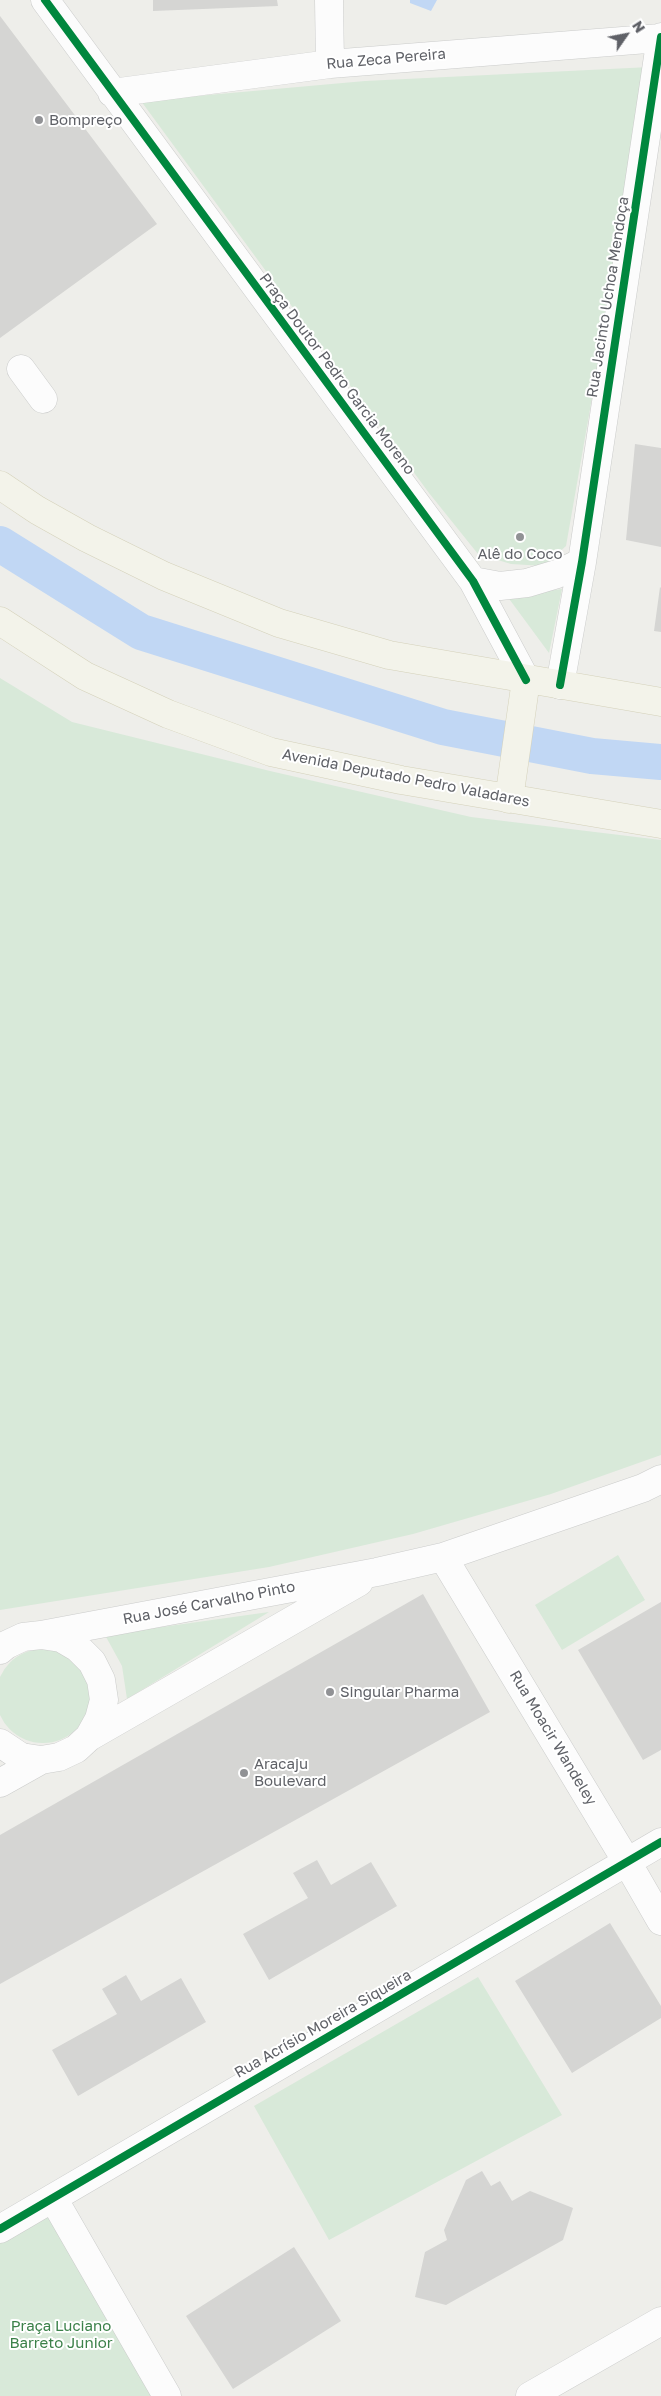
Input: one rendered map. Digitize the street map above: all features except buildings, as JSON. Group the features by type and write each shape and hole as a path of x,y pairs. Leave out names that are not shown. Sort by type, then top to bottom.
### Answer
{"main road":[{"path":"0,485 37,510 87,538 164,576 279,623 524,693 560,685 661,702"},
{"name":"Avenida Deputado Pedro Valadares","path":"0,622 85,676 168,714 271,752 401,780 509,800 661,824"},
{"path":"509,800 524,693"}],"street":[{"name":"Praça Doutor Pedro Garcia Moreno","path":"45,0 112,94 473,581 524,693"},
{"path":"329,0 330,64"},
{"name":"Rua Zeca Pereira","path":"112,94 330,64 661,37"},
{"name":"Rua Jacinto Uchoa Mendoça","path":"560,685 582,562 661,37"},
{"path":"21,369 43,399"},
{"path":"473,581 500,586 527,583 556,574 582,562"},
{"name":"Rua José Carvalho Pinto","path":"0,1650 23,1637 377,1572 443,1557 643,1488 661,1479"},
{"name":"Rua Moacir Wandeley","path":"443,1557 628,1862 661,1921"},
{"name":"Rua José Carvalho Pinto","path":"41,1760 59,1757 76,1749 89,1737 377,1572"},
{"path":"41,1635 61,1638 78,1648 92,1662 101,1680 104,1700 99,1719 89,1737"},
{"path":"0,1743 21,1756 41,1760"},
{"path":"0,1783 41,1760"},
{"name":"Rua Acrísio Moreira Siqueira","path":"0,2229 661,1842"},
{"path":"53,2198 167,2396"},
{"path":"530,2396 661,2321"}],"green space":[{"path":"650,67 566,546 544,566 511,564 478,554 429,493 141,101 365,81"},
{"path":"562,589 549,653 507,596"},
{"path":"0,678 72,722 270,771 471,817 661,840 661,1455 551,1494 413,1534 269,1567 0,1610"},
{"path":"618,1555 645,1600 562,1650 535,1605"},
{"path":"269,1612 127,1699 122,1666 105,1635"},
{"path":"43,1649 61,1653 76,1663 86,1678 90,1696 86,1714 76,1729 61,1739 43,1743 25,1739 10,1729 0,1714 -4,1696 0,1678 10,1663 25,1653"},
{"path":"478,1977 562,2115 329,2240 254,2106"},
{"name":"Praça Luciano Barreto Junior","path":"53,2198 168,2396 0,2396 0,2229"}],"water":[{"path":"410,0 437,0 431,11 410,3"}],"waterway":[{"path":"0,544 141,632 443,727 592,756 661,762"}],"cycle path":[{"path":"45,0 473,581 526,680"},
{"path":"560,685 582,562 661,37"},
{"path":"0,2229 661,1842"}],"place":[{"name":"Bompreço","path":"39,120"},
{"name":"Alê do Coco","path":"520,537"},
{"name":"Singular Pharma","path":"330,1692"},
{"name":"Aracaju Boulevard","path":"244,1773"}]}
